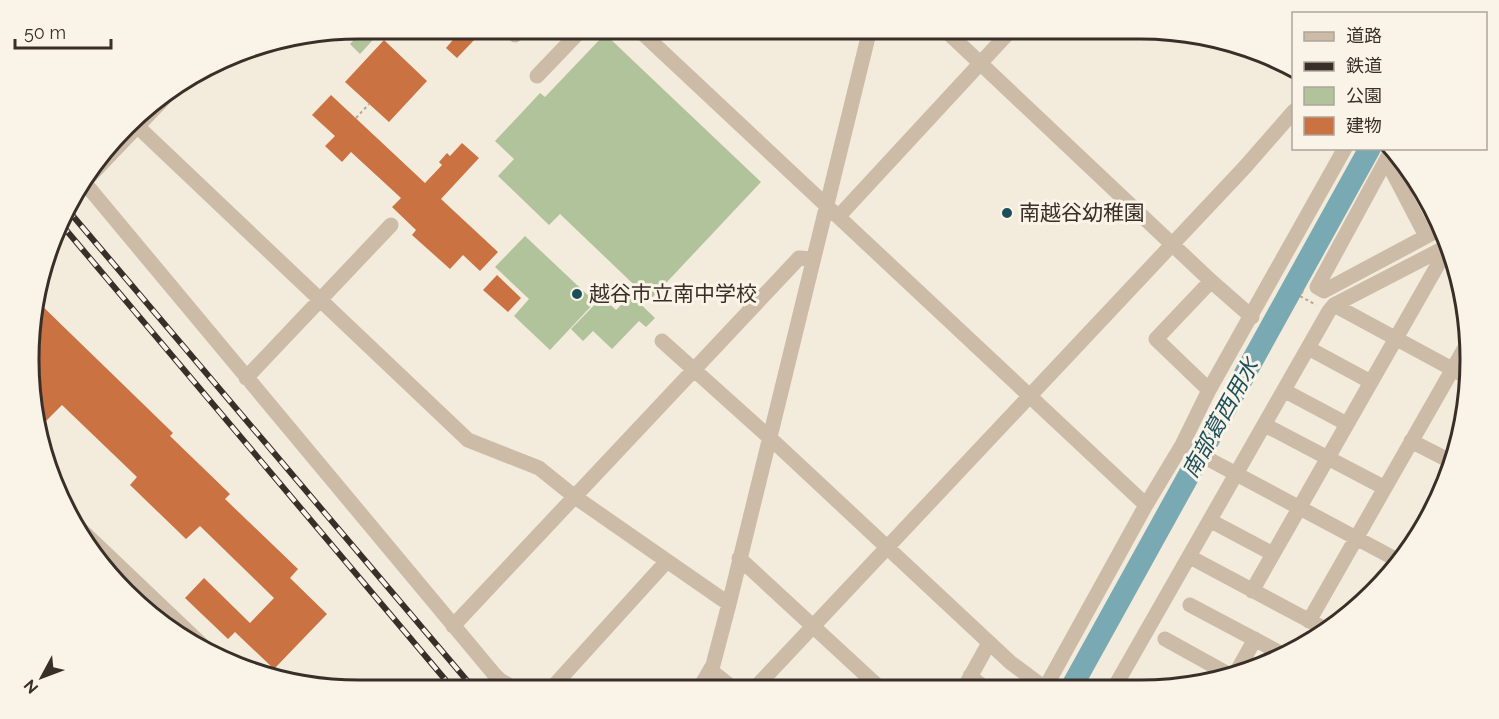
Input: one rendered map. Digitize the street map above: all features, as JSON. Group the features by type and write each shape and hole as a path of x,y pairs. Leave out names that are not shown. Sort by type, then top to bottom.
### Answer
{"street":[{"path":"537,76 572,39"},
{"path":"650,39 1146,505"},
{"path":"704,680 710,670 729,604 813,259 833,211 868,39"},
{"path":"956,39 1252,317"},
{"path":"833,211 1002,39"},
{"path":"762,680 1245,167 1292,112"},
{"path":"139,128 468,440 539,468 575,497 729,604"},
{"path":"1049,680 1146,505 1185,446 1209,390 1344,150"},
{"path":"1387,158 1317,287 1324,291 1434,232"},
{"path":"1387,158 1426,236"},
{"path":"89,188 500,680"},
{"path":"246,378 391,225"},
{"path":"1119,680 1334,305 1441,250"},
{"path":"1252,591 1443,255"},
{"path":"453,626 799,258 813,259"},
{"path":"1209,390 1156,339 1211,281"},
{"path":"1334,305 1459,372"},
{"path":"662,341 770,438 989,643 1034,680"},
{"path":"1308,348 1371,382"},
{"path":"1309,621 1460,357"},
{"path":"1285,391 1347,424"},
{"path":"1265,425 1385,488"},
{"path":"1412,441 1445,457"},
{"path":"1185,446 1392,557"},
{"path":"1211,521 1273,554"},
{"path":"100,548 184,628"},
{"path":"1190,557 1318,626"},
{"path":"739,558 871,680"},
{"path":"559,680 667,561"},
{"path":"1190,605 1275,650"},
{"path":"1165,639 1220,669"},
{"path":"1241,663 1255,639"},
{"path":"968,680 989,643"},
{"path":"710,670 723,680"}],"path":[{"path":"356,118 369,104"}],"green space":[{"path":"354,39 374,39 360,54 350,44"},
{"path":"600,39 610,39 761,182 650,300 560,214 549,225 498,176 514,159 495,141 540,93 545,97"},
{"path":"525,236 595,302 550,350 514,316 529,299 495,267"},
{"path":"631,295 655,318 646,327 639,321 612,349 593,331 583,341 571,329 602,297 616,310"}],"building":[{"path":"454,39 475,39 457,58 446,48"},
{"path":"384,40 427,81 389,122 345,82"},
{"path":"331,95 425,183 442,165 439,162 447,153 450,156 462,143 479,158 441,199 498,252 480,271 463,255 450,269 412,235 416,230 392,207 401,198 351,152 342,162 325,146 335,136 312,115"},
{"path":"497,275 521,298 508,312 483,290"},
{"path":"44,307 173,433 170,436 230,494 225,499 298,569 290,578 327,614 275,668 235,632 228,639 185,598 204,578 250,623 274,598 200,526 186,539 130,485 137,477 62,405 45,422 39,360"}],"waterway":[{"name":"南部葛西用水","path":"1075,680 1369,150"}],"railway":[{"path":"73,216 467,680"},
{"path":"66,230 446,680"}],"place":[{"name":"南越谷幼稚園","path":"1007,213"},
{"name":"越谷市立南中学校","path":"577,294"}]}
